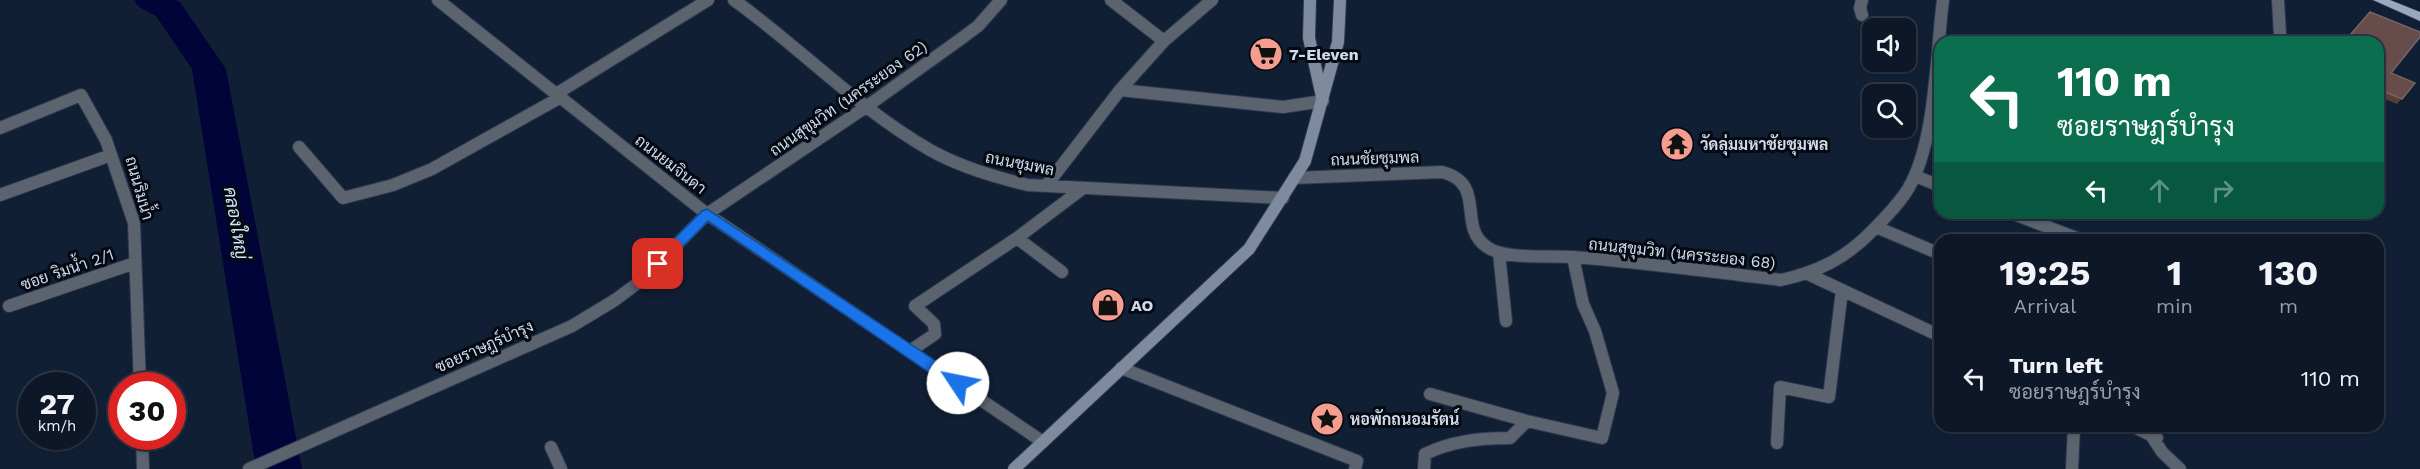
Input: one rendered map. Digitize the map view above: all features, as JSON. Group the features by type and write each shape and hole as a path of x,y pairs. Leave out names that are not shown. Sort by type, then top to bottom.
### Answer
{"main road":[{"path":"2379,0 2420,17"}],"street":[{"name":"ถนนยมจินดา","path":"438,0 707,214 1043,442"},
{"path":"299,147 343,198 393,185 432,169 558,96 708,0"},
{"name":"ถนนชุมพล","path":"734,0 776,30 866,107 930,150 989,176 1046,186 1082,189 1283,198"},
{"name":"ถนนสุขุมวิท (นครระยอง 62)","path":"707,214 866,107 978,26 1001,0"},
{"path":"1111,0 1164,41"},
{"path":"1046,186 1120,90 1164,41 1212,0"},
{"path":"1310,0 1309,38 1323,102"},
{"path":"1014,469 1249,249 1305,161 1338,42 1340,0"},
{"path":"1862,0 1860,8 1862,15"},
{"name":"ถนนสุขุมวิท (นครระยอง 68)","path":"1937,36 1942,0"},
{"path":"2278,0 2280,36"},
{"path":"1120,90 1283,107 1323,102"},
{"name":"ถนนริมน้ำ","path":"0,128 81,95 106,140 134,223 139,372"},
{"name":"ถนนสุขุมวิท (นครระยอง 68)","path":"1499,253 1573,257 1781,280 1810,275 1836,263 1862,243 1902,196 1915,176 1934,112"},
{"path":"0,195 111,155"},
{"name":"ถนนชัยชุมพล","path":"1294,178 1442,172 1457,176 1465,184 1475,235 1486,247 1499,253"},
{"path":"1915,176 1934,184"},
{"path":"910,351 935,333 934,324 915,306 1017,238 1082,189"},
{"name":"ซอยราษฎร์บำรุง","path":"249,469 572,326 615,300 642,280 707,214"},
{"path":"2027,219 2066,234"},
{"path":"1876,228 1934,252"},
{"path":"1017,238 1062,272"},
{"path":"1499,253 1506,321"},
{"path":"1430,394 1527,421 1602,438 1613,393 1606,363 1583,304 1573,257"},
{"name":"ซอย ริมน้ำ 2/1","path":"9,306 135,263"},
{"path":"1810,275 1934,333"},
{"path":"1777,443 1780,387 1828,397 1842,290"},
{"path":"1121,368 1357,461 1355,469"},
{"path":"1424,469 1425,454 1444,443 1482,438 1510,438 1527,421"},
{"path":"2072,469 2074,432"},
{"path":"2144,432 2157,438 2162,452 2180,469"},
{"path":"551,447 561,469"},
{"path":"142,450 143,469"}],"building":[{"path":"2370,12 2420,32 2420,37 2391,73 2415,83 2402,99 2384,92 2384,36 2349,36"}],"waterway":[{"name":"คลองใหญ่","path":"150,0 168,9 209,69 279,469"}],"place":[{"name":"7-Eleven","path":"1266,54"},
{"name":"วัดลุ่มมหาชัยชุมพล","path":"1677,144"},
{"name":"AO","path":"1108,305"},
{"name":"หอพักถนอมรัตน์","path":"1327,419"}],"route":[{"path":"658,264 707,214 958,383"}]}
